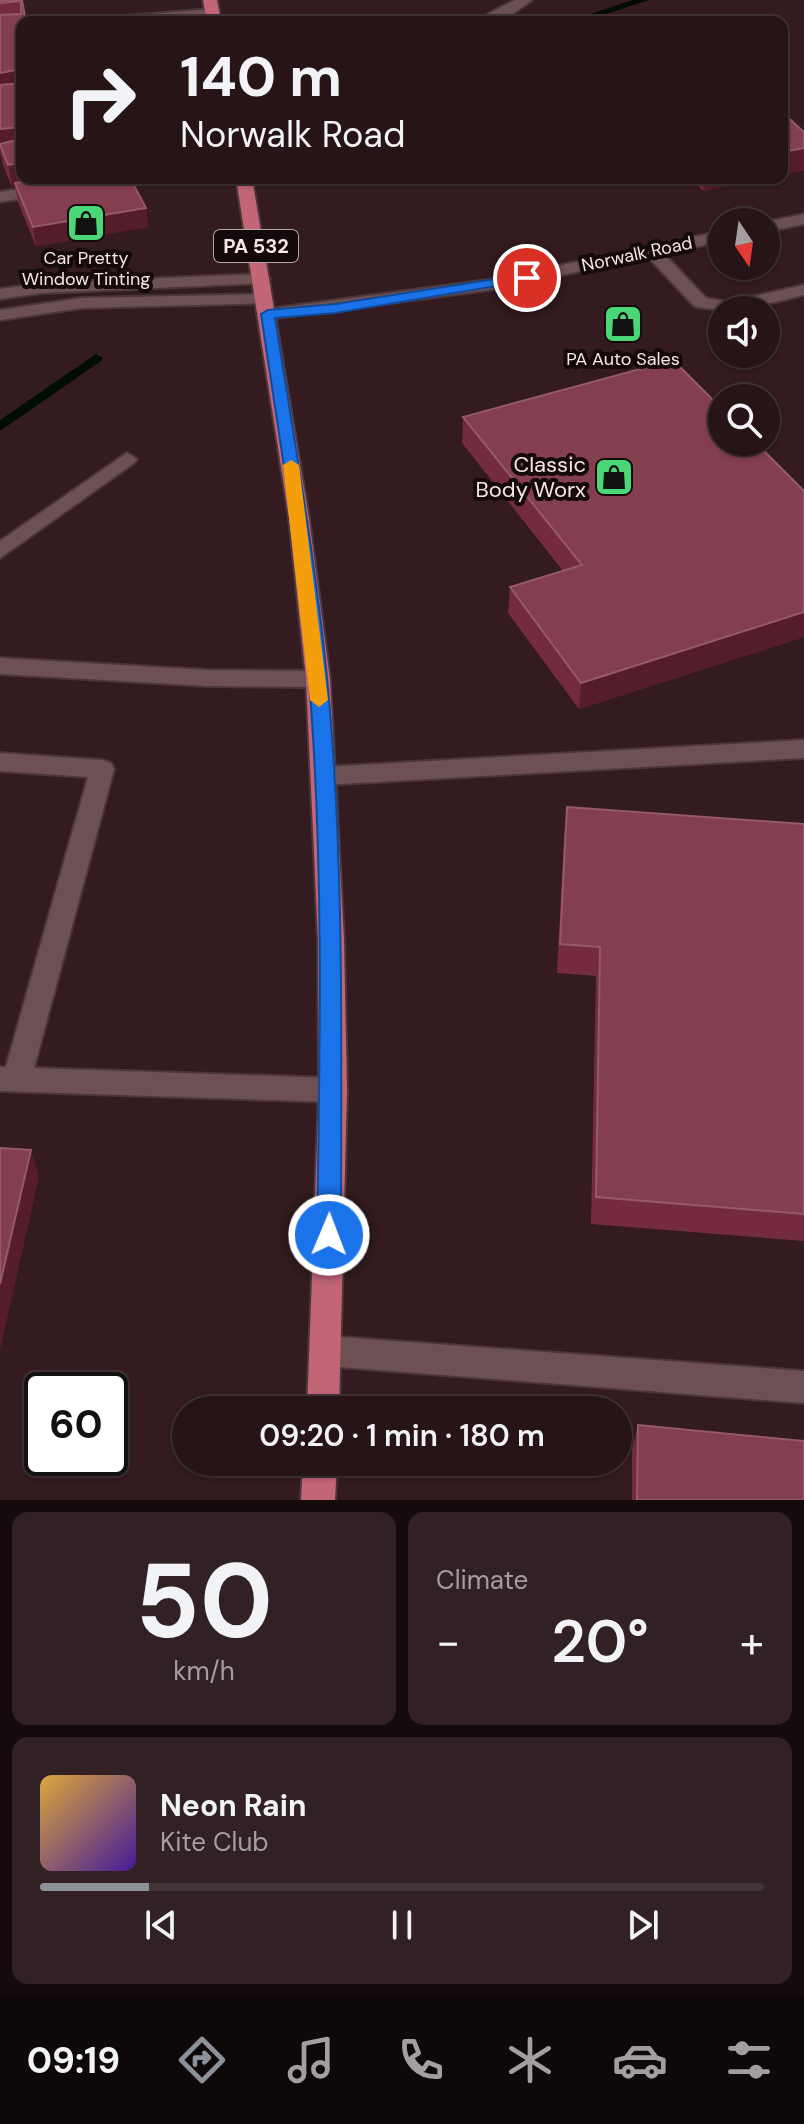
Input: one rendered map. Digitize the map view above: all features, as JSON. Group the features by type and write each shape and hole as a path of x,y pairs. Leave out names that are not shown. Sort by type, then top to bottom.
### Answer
{"main road":[{"name":"PA 532","path":"245,184 299,518 318,679 331,940 333,1090 324,1396"},
{"path":"318,1500 319,1476"}],"street":[{"path":"501,16 525,0"},
{"path":"167,16 212,12"},
{"path":"1,196 76,184"},
{"path":"780,224 803,220"},
{"name":"Norwalk Road","path":"0,315 82,303 266,307 496,284 708,239"},
{"path":"651,250 700,302 728,307 804,290"},
{"path":"0,294 42,288 261,279"},
{"path":"0,551 127,459"},
{"path":"0,666 207,678 318,679"},
{"path":"323,776 804,749"},
{"path":"0,762 102,769 9,1079 333,1090"},
{"path":"326,1351 804,1387"}],"building":[{"path":"0,0 22,0 25,16 16,16 16,70 0,73 0,15 21,14 21,1 0,3"},
{"path":"16,83 16,127 0,129 0,85"},
{"path":"788,117 804,132 804,148 788,151"},
{"path":"16,140 16,164 8,165 0,144"},
{"path":"15,183 133,184 146,208 33,227"},
{"path":"673,360 708,395 708,456 769,456 804,491 804,612 581,683 510,587 582,565 463,417"},
{"path":"567,807 804,824 804,1214 596,1197 600,947 560,944"},
{"path":"0,1148 31,1150 0,1284"},
{"path":"638,1425 804,1441 804,1500 637,1500"}],"waterway":[{"path":"591,16 644,0"},
{"path":"0,427 96,358"}],"slow traffic":[{"path":"291,465 319,700"}],"place":[{"name":"Car Pretty Window Tinting","path":"86,223"},
{"name":"PA Auto Sales","path":"623,324"},
{"name":"Classic Body Worx","path":"614,477"}],"route":[{"path":"329,1235 333,1090 331,940 318,679 299,518 268,314 335,308 527,278"}]}
